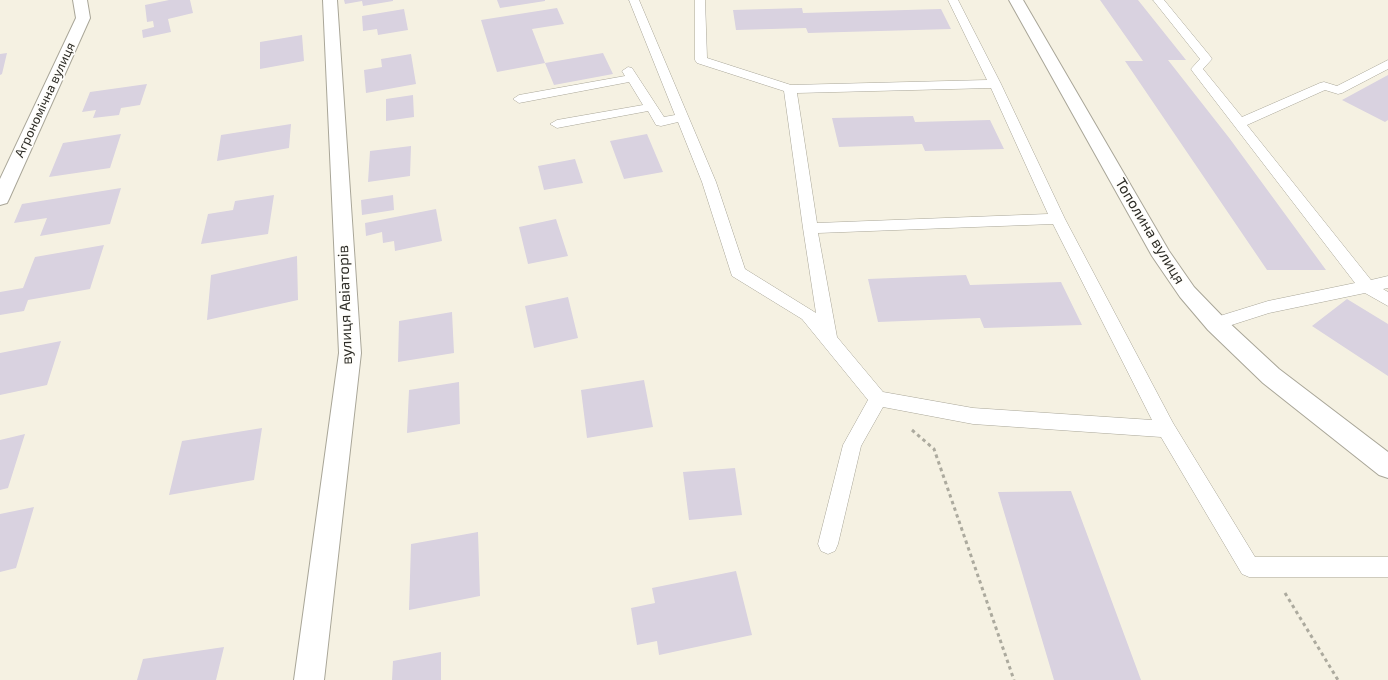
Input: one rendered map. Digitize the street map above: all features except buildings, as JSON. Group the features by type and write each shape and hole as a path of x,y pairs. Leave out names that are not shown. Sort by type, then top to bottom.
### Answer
{"street":[{"name":"Агрономічна вулиця","path":"0,199 83,18 80,0"},
{"name":"вулиця Авіаторів","path":"309,680 350,353 330,0"},
{"name":"Тополина вулиця","path":"1016,0 1162,256 1187,292 1216,324 1271,376 1388,467"}],"lane":[{"path":"634,0 709,182 738,272 808,315 878,399 973,416 1166,429"},
{"path":"700,0 701,60 790,89 995,84"},
{"path":"953,0 995,84 1058,219 1166,429 1249,567 1388,567"},
{"path":"1158,0 1206,59 1197,69 1367,287 1388,300"},
{"path":"1240,123 1324,86 1338,90 1388,64"},
{"path":"519,99 630,75 661,122 683,117"},
{"path":"790,89 810,228 829,339"},
{"path":"557,124 651,107"},
{"path":"810,228 1058,219"},
{"path":"1216,324 1268,307 1388,282"},
{"path":"828,544 852,445 878,399"}],"path":[{"path":"878,399 934,449 970,557 1014,680"},
{"path":"1269,567 1338,680"}]}
